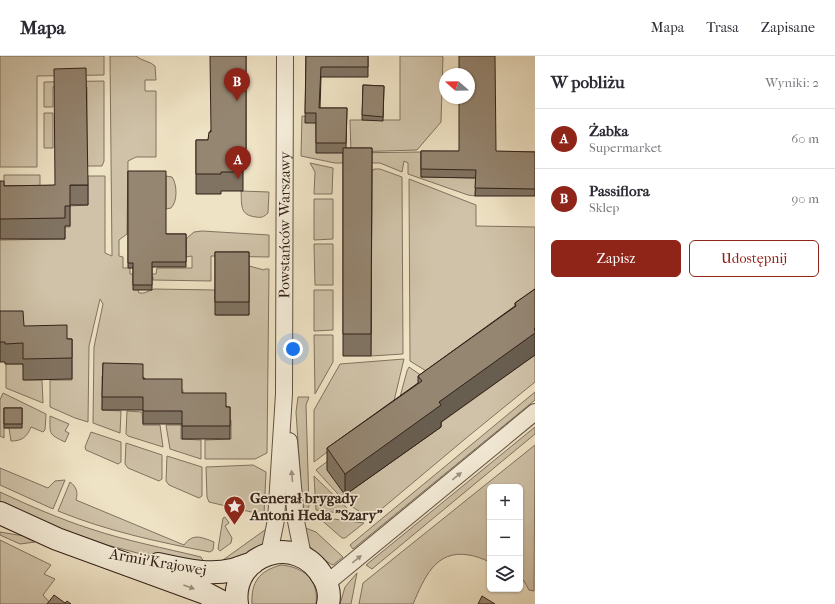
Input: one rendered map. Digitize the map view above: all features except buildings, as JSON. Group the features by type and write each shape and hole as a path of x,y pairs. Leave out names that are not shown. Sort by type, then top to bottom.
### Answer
{"street":[{"name":"Powstańców Warszawy","path":"261,558 276,520 284,394 285,56"},
{"name":"Powstańców Warszawy","path":"284,394 296,521 303,556"},
{"path":"303,556 318,568 327,594 535,412"},
{"name":"Armii Krajowej","path":"0,513 57,538 204,593 226,604"},
{"name":"Armii Krajowej","path":"87,549 182,569 210,572 231,570 261,558 286,552 303,556"},
{"path":"237,604 238,587 244,573 261,558"}],"shaded area":[{"path":"0,56 104,56 104,75 37,76 37,167 0,167"},
{"path":"110,56 136,56 151,63 155,66 156,80 145,80 145,91 156,91 156,157 136,157 128,161 127,234 119,240 119,256 123,257 123,268 130,268 130,274 156,274 157,268 192,268 192,256 186,257 186,239 194,232 202,231 269,235 269,257 211,256 211,281 153,280 153,277 133,277 139,293 144,293 154,289 215,290 216,315 249,315 249,266 264,270 269,269 267,453 255,459 205,459 205,440 231,439 231,420 227,420 227,406 183,405 183,390 144,390 144,377 102,376 102,410 121,411 120,433 93,423 94,347 103,304 100,299 89,346 88,422 50,407 50,380 72,380 72,359 67,359 0,331 0,240 65,239 65,227 70,227 70,206 88,205 88,176 105,176 105,253 112,256"},
{"path":"400,56 442,56 443,68 439,68 439,104 442,104 441,122 417,150 351,152 350,120 400,120"},
{"path":"104,81 104,161 102,166 87,166 87,87 53,87 53,107 44,107 44,82"},
{"path":"44,113 53,113 53,148 44,148"},
{"path":"302,116 316,118 346,153 421,152 421,177 476,178 475,196 468,195 408,174 408,163 404,161 402,172 380,163 335,163 301,156"},
{"path":"310,163 333,168 332,194 314,194 315,172"},
{"path":"380,169 402,177 403,354 371,356 372,170"},
{"path":"4,175 40,175 40,205 4,205"},
{"path":"166,176 172,177 174,180 176,197 171,208 166,209"},
{"path":"409,179 476,205 476,226 535,227 535,293 431,374 410,361"},
{"path":"241,191 269,192 268,213 259,217 251,216 244,212 242,208"},
{"path":"314,199 333,199 333,239 314,240"},
{"path":"314,244 333,244 333,285 315,285"},
{"path":"314,290 333,290 333,330 314,331"},
{"path":"314,335 333,335 333,362 315,394"},
{"path":"535,355 535,382 372,517 348,504 316,470 337,454 439,424"},
{"path":"404,359 394,401 314,462 314,410 340,364"},
{"path":"6,364 23,364 24,380 42,380 43,403 6,388"},
{"path":"409,367 425,378 400,397 407,371"},
{"path":"535,392 535,400 353,549 350,545"},
{"path":"3,393 46,414 45,430 43,432 31,427 24,438 11,441 9,428 4,428 4,438 0,436 0,400"},
{"path":"298,397 309,397 306,405 309,506 305,515 303,516 296,412"},
{"path":"127,411 142,412 143,425 160,425 163,447 128,436 126,434"},
{"path":"50,416 69,424 65,431 69,433 65,442 55,437 51,433"},
{"path":"166,425 181,425 181,439 201,440 201,459 170,449"},
{"path":"535,427 535,434 372,569 366,565"},
{"path":"91,432 121,442 121,462 118,464 86,450 85,447"},
{"path":"126,443 162,455 162,479 159,481 128,468 125,464"},
{"path":"535,445 534,591 529,590 523,580 523,484 487,484 487,561 469,555 457,554 439,561 427,576 413,604 359,604 363,583"},
{"path":"167,456 202,467 202,496 199,498 169,485 166,481"},
{"path":"253,465 266,472 264,515 209,502 207,497 206,467"},
{"path":"0,468 48,488 55,481 65,480 53,509 0,485"},
{"path":"314,476 354,515 316,510"},
{"path":"70,482 76,490 76,500 184,545 187,541 194,537 209,540 214,542 213,550 210,552 133,535 58,511"},
{"path":"0,492 79,525 118,537 201,557 204,562 177,562 107,545 62,529 0,502"},
{"path":"225,517 229,523 225,526 232,538 231,543 220,551 218,549 223,518"},
{"path":"318,517 364,523 345,538 342,538"},
{"path":"269,527 265,540 255,551 249,555 216,565"},
{"path":"303,527 316,532 343,557 333,565 323,559 307,543"},
{"path":"0,532 24,536 35,542 20,544 0,535"},
{"path":"0,540 51,565 44,574 55,579 43,595 50,603 49,604 0,604"},
{"path":"281,565 297,569 308,576 315,588 316,604 252,604 253,589 258,578 273,567"},
{"path":"357,573 351,604 340,604 345,587"}],"place":[{"name":"Passiflora","path":"237,101"},
{"name":"Żabka","path":"238,179"},
{"name":"Generał brygady Antoni Heda \"Szary\"","path":"235,526"}]}
